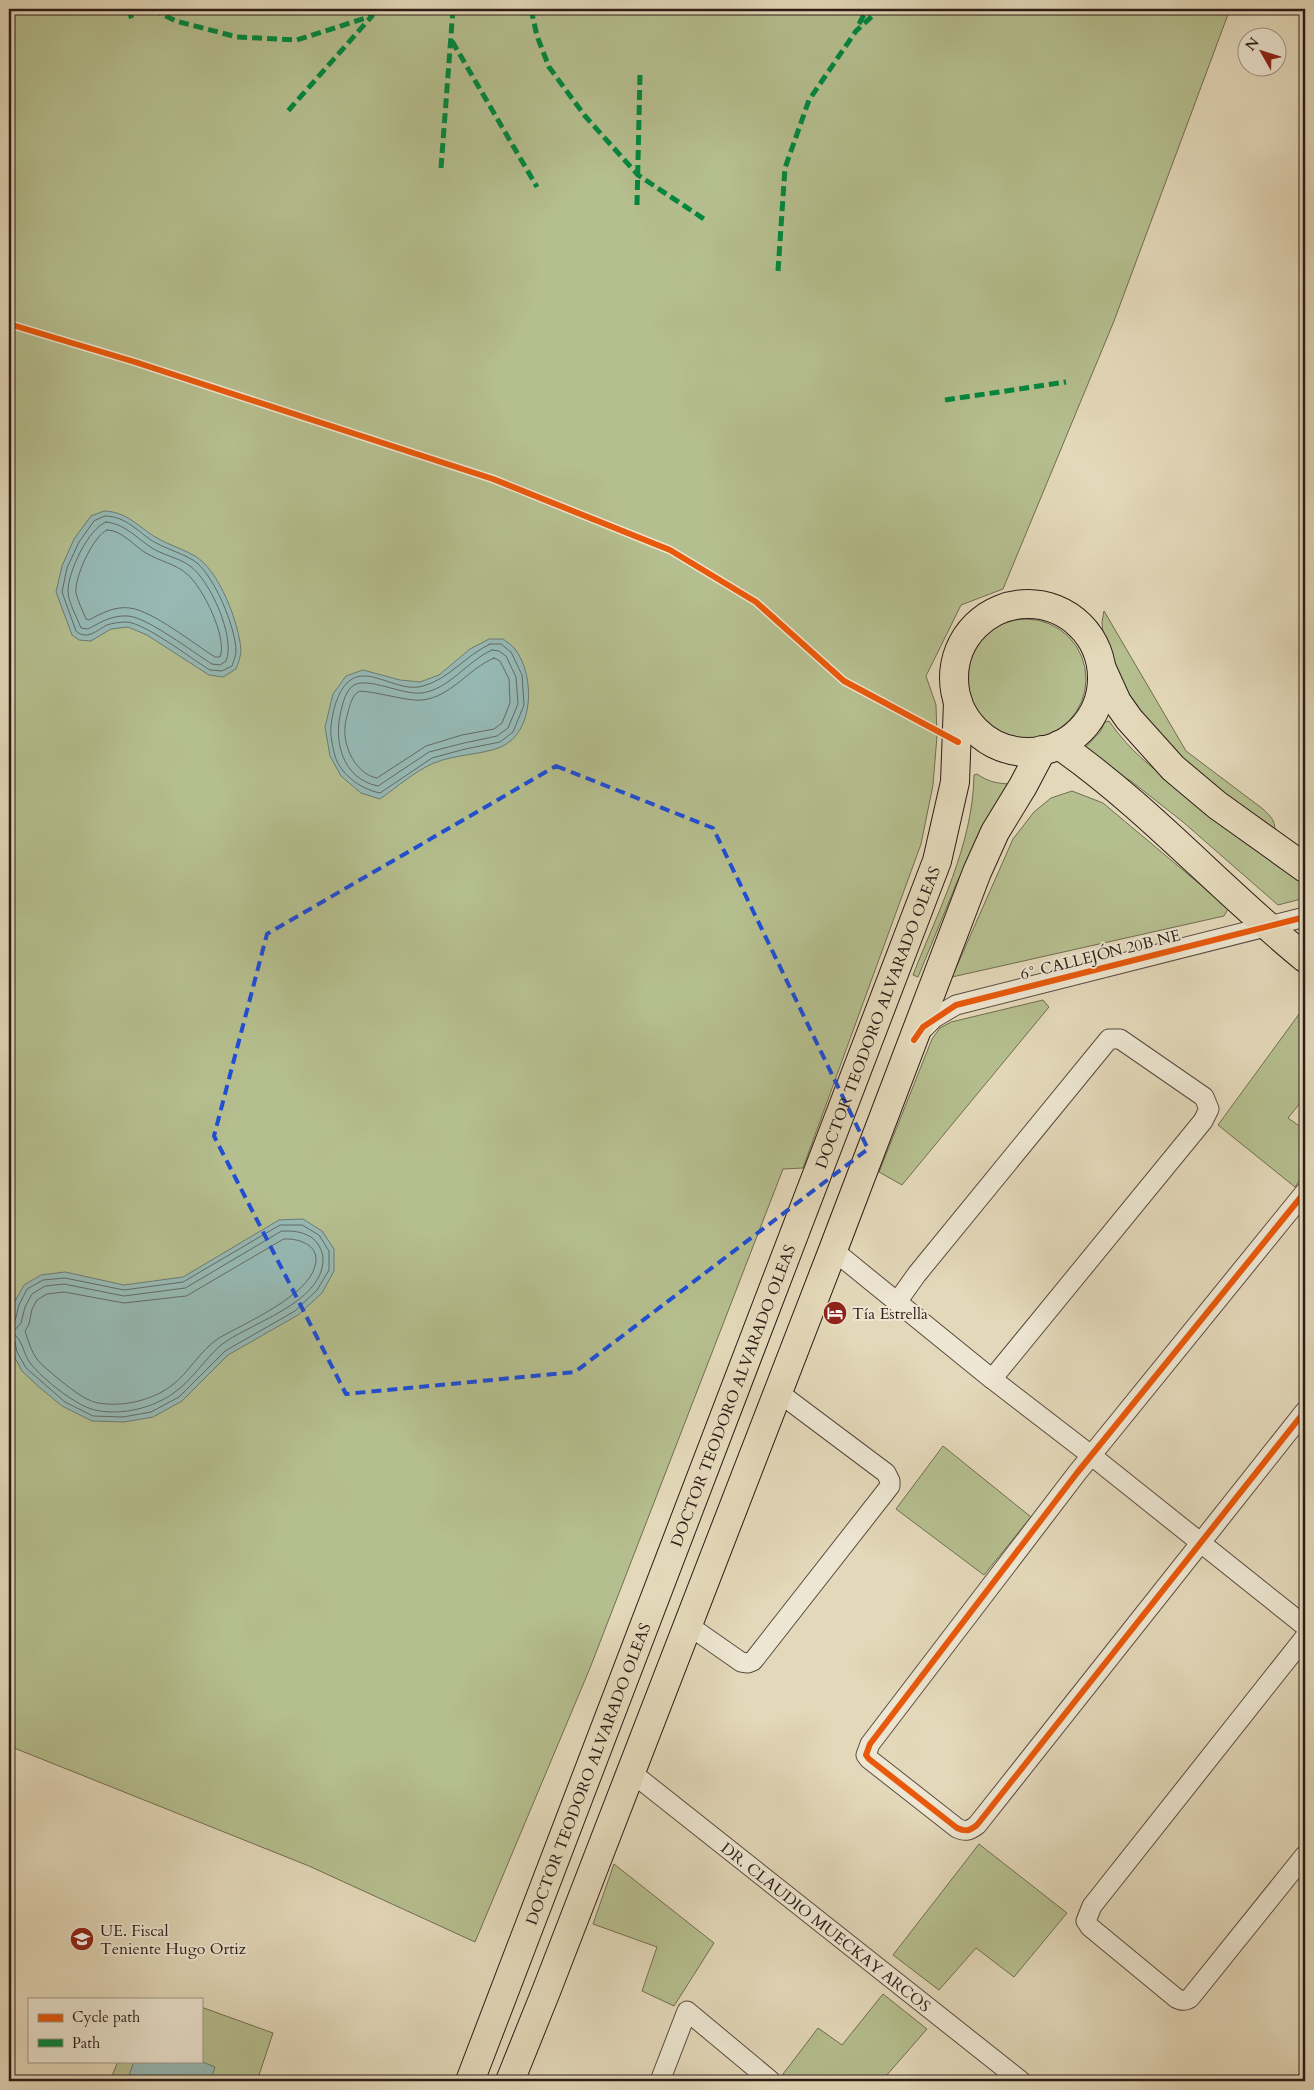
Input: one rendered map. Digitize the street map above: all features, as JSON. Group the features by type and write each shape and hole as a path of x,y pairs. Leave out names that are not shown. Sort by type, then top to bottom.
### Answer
{"main road":[{"path":"1102,669 1101,692 1095,708 1086,723 1074,736 1050,748 1024,752 1007,749 991,742 977,732 965,718 958,702 954,685 956,659 968,634 988,615 1020,604 1039,604 1058,610 1074,620 1088,634 1097,650 1102,669 1117,702 1129,719 1173,768 1217,805 1305,868"},
{"name":"DOCTOR TEODORO ALVARADO OLEAS","path":"470,2081 936,862 955,782 958,702"},
{"path":"1050,748 1084,763 1112,784 1267,926 1305,958"},
{"path":"510,2081 833,1250 977,872 995,832 1023,786 1050,748"},
{"path":"1023,786 1053,768 1084,763"}],"street":[{"name":"6° CALLEJÓN 20B NE","path":"914,1040 923,1026 956,1005 1305,917"},
{"path":"897,1302 923,1266 1109,1039 1120,1039 1204,1097 1209,1109 1203,1121 992,1379"},
{"path":"1305,1192 1092,1456 870,1744 866,1755 869,1759 957,1828 970,1831 977,1825 1305,1411"},
{"path":"833,1250 992,1379 1201,1542 1305,1626"},
{"path":"688,1625 741,1662 748,1663 753,1661 890,1486 890,1480 886,1472 778,1392"},
{"path":"1305,1637 1092,1906 1086,1921 1090,1927 1176,1998 1182,2001 1187,2000 1305,1855"},
{"name":"DR. CLAUDIO MUECKAY ARCOS","path":"630,1772 1021,2081"},
{"path":"660,2081 687,2011 771,2081"}],"highlighted area":[{"path":"556,766 713,828 868,1149 575,1372 346,1394 214,1136 267,934"}],"green space":[{"path":"9,9 1230,9 1114,321 1003,589 961,605 926,676 936,705 937,736 933,785 921,844 803,1168 783,1169 590,1668 475,1942 309,1866 9,1746"},
{"path":"1104,611 1186,751 1263,809 1273,821 1275,830 1187,766 1153,738 1117,677 1103,634 1102,622"},
{"path":"1026,619 1049,623 1069,636 1082,656 1086,679 1082,702 1069,722 1049,735 1026,739 1003,735 983,722 970,702 966,679 970,656 983,636 1003,623"},
{"path":"1109,721 1135,752 1165,778 1305,874 1305,898 1278,905 1183,822 1131,781 1079,754 1100,732 1105,722"},
{"path":"977,774 994,782 1013,784 978,838 957,882 918,977 913,975 961,852 968,827 974,775"},
{"path":"1072,791 1103,803 1221,902 1228,909 1224,916 952,977 1013,839 1034,812 1051,798"},
{"path":"1043,1000 1049,1007 902,1185 879,1172 932,1039 940,1028 951,1022"},
{"path":"1305,1006 1305,1097 1288,1118 1305,1130 1305,1173 1295,1187 1218,1125"},
{"path":"943,1446 1031,1517 984,1575 896,1509"},
{"path":"979,1844 1067,1913 1014,1977 976,1948 939,1990 893,1955"},
{"path":"614,1864 714,1943 674,2006 642,1991 657,1947 593,1924"},
{"path":"883,1994 927,2029 886,2076 892,2081 793,2081 783,2074 818,2028 842,2045"},
{"path":"202,2007 273,2033 257,2081 110,2081 118,2062 202,2062"}],"water":[{"path":"104,511 126,517 157,538 195,556 204,563 220,585 232,612 241,650 236,669 223,677 209,675 147,635 128,627 111,629 91,641 79,640 72,635 56,592 62,566 74,539 91,516"},
{"path":"489,639 503,639 512,646 522,660 526,673 528,702 526,716 512,740 493,750 451,758 427,766 380,799 361,793 341,776 330,756 325,727 333,694 346,676 363,670 400,680 420,682 439,675 470,649"},
{"path":"303,1219 322,1231 334,1249 334,1271 322,1293 298,1315 228,1355 182,1401 153,1417 124,1422 92,1421 62,1406 39,1387 22,1371 13,1354 10,1337 14,1303 24,1285 41,1275 65,1272 124,1285 183,1277 279,1220"},
{"path":"134,2062 202,2062 215,2067 210,2081 127,2081"}],"marked path":[{"path":"128,9 132,19"},
{"path":"152,9 176,21 237,37 297,40 372,16 287,112"},
{"path":"441,168 453,9"},
{"path":"531,9 537,36 549,67 585,116 638,175 704,219"},
{"path":"859,24 867,9"},
{"path":"778,271 785,168 809,100 856,31 880,9"},
{"path":"452,41 537,187"},
{"path":"637,205 640,74"},
{"path":"945,400 1066,382"}],"cycle path":[{"path":"9,324 135,362 493,479 670,550 756,602 844,681 958,742"},
{"path":"914,1040 923,1027 956,1005 1305,917"},
{"path":"1305,1192 1077,1473 870,1744 866,1755 869,1759 957,1828 963,1830 972,1829 1305,1411"}],"place":[{"name":"Tía Estrella","path":"835,1313"},
{"name":"UE. Fiscal Teniente Hugo Ortiz","path":"82,1939"}]}
